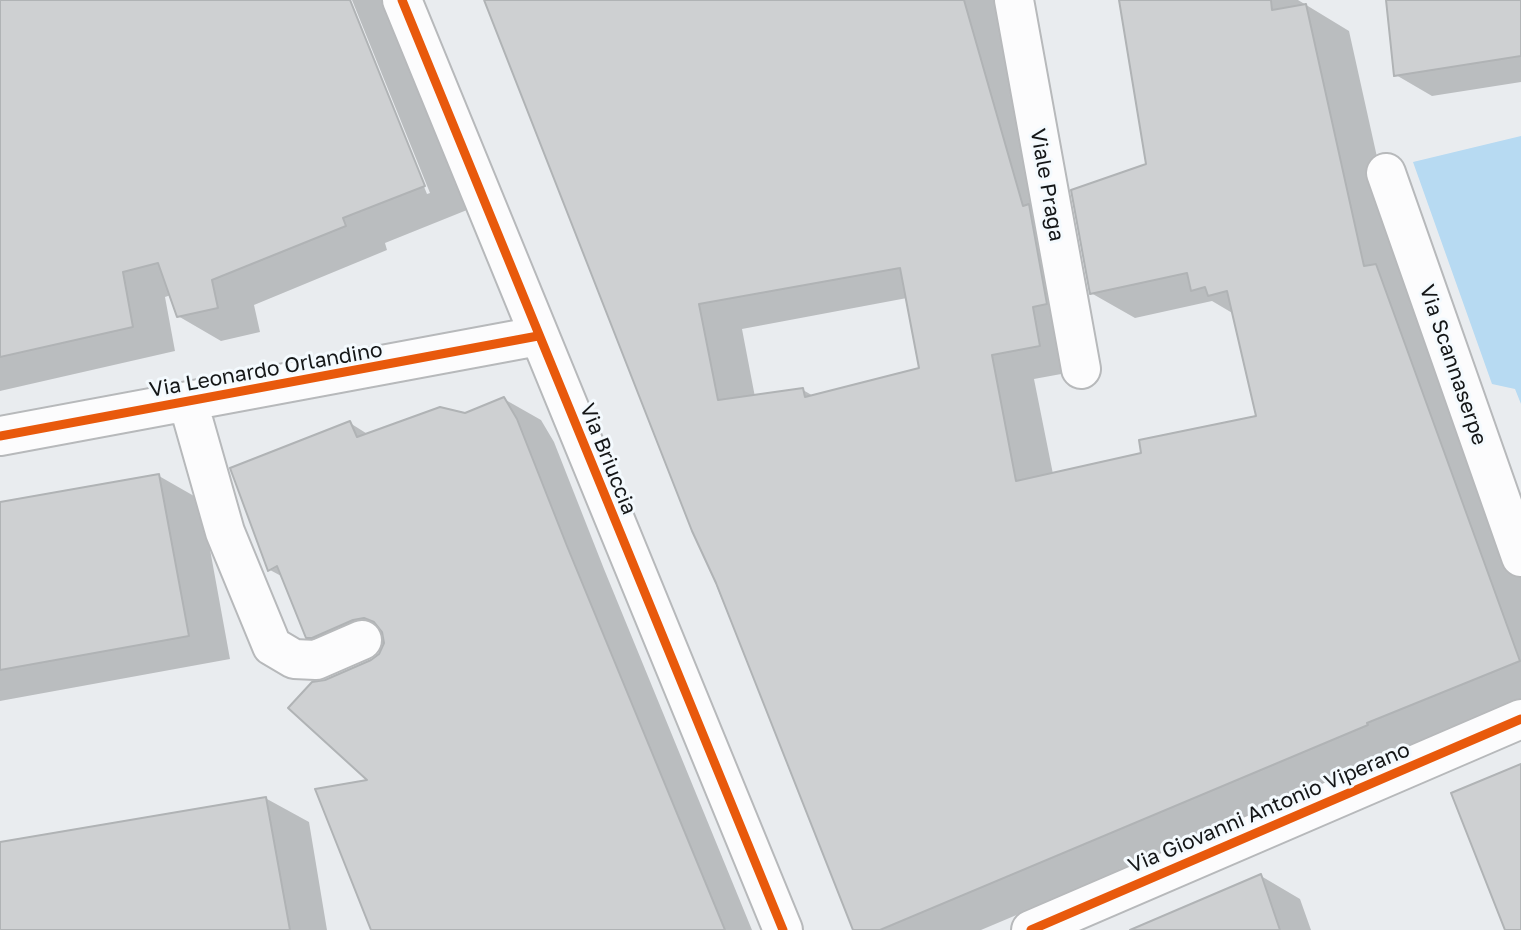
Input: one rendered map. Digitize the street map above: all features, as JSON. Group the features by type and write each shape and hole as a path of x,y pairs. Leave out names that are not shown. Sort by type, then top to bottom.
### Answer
{"street":[{"name":"Via Briuccia","path":"402,0 783,930"},
{"name":"Viale Praga","path":"1014,0 1081,369"},
{"name":"Via Scannaserpe","path":"1386,173 1521,557"},
{"name":"Via Leonardo Orlandino","path":"0,436 538,336"},
{"path":"188,402 225,532 272,646 294,659 316,660 362,640"},
{"name":"Via Giovanni Antonio Viperano","path":"1031,930 1521,719"}],"shaded area":[{"path":"1521,136 1521,404 1515,389 1492,384 1413,162"}],"building":[{"path":"0,0 350,0 425,186 343,218 346,226 212,280 218,308 177,317 158,263 123,272 133,327 0,357"},
{"path":"484,0 964,0 1023,206 1029,204 1047,304 1033,307 1040,346 992,355 1016,481 1141,453 1139,440 1256,416 1227,291 1208,296 1205,287 1191,291 1187,273 1090,294 1071,190 1146,164 1119,0 1271,0 1272,10 1306,4 1364,266 1376,264 1520,661 1367,723 1368,725 880,930 853,930 716,583 692,531","holes":["900,268 919,368 805,397 803,388 718,400 699,304"]},
{"path":"1386,0 1521,0 1521,56 1394,76"},
{"path":"504,397 517,419 725,930 371,930 315,789 367,780 288,708 312,682 325,680 379,654 384,643 382,632 374,622 364,618 306,638 277,566 268,571 230,468 350,421 357,437 440,407 465,413"},
{"path":"159,474 189,636 0,670 0,502"},
{"path":"1521,764 1521,930 1505,930 1451,793"},
{"path":"266,797 290,930 0,930 0,842"},
{"path":"1261,874 1280,930 1130,930"}],"cycle path":[{"path":"402,0 783,930"},
{"path":"0,436 538,336"},
{"path":"1031,930 1521,719"}]}
